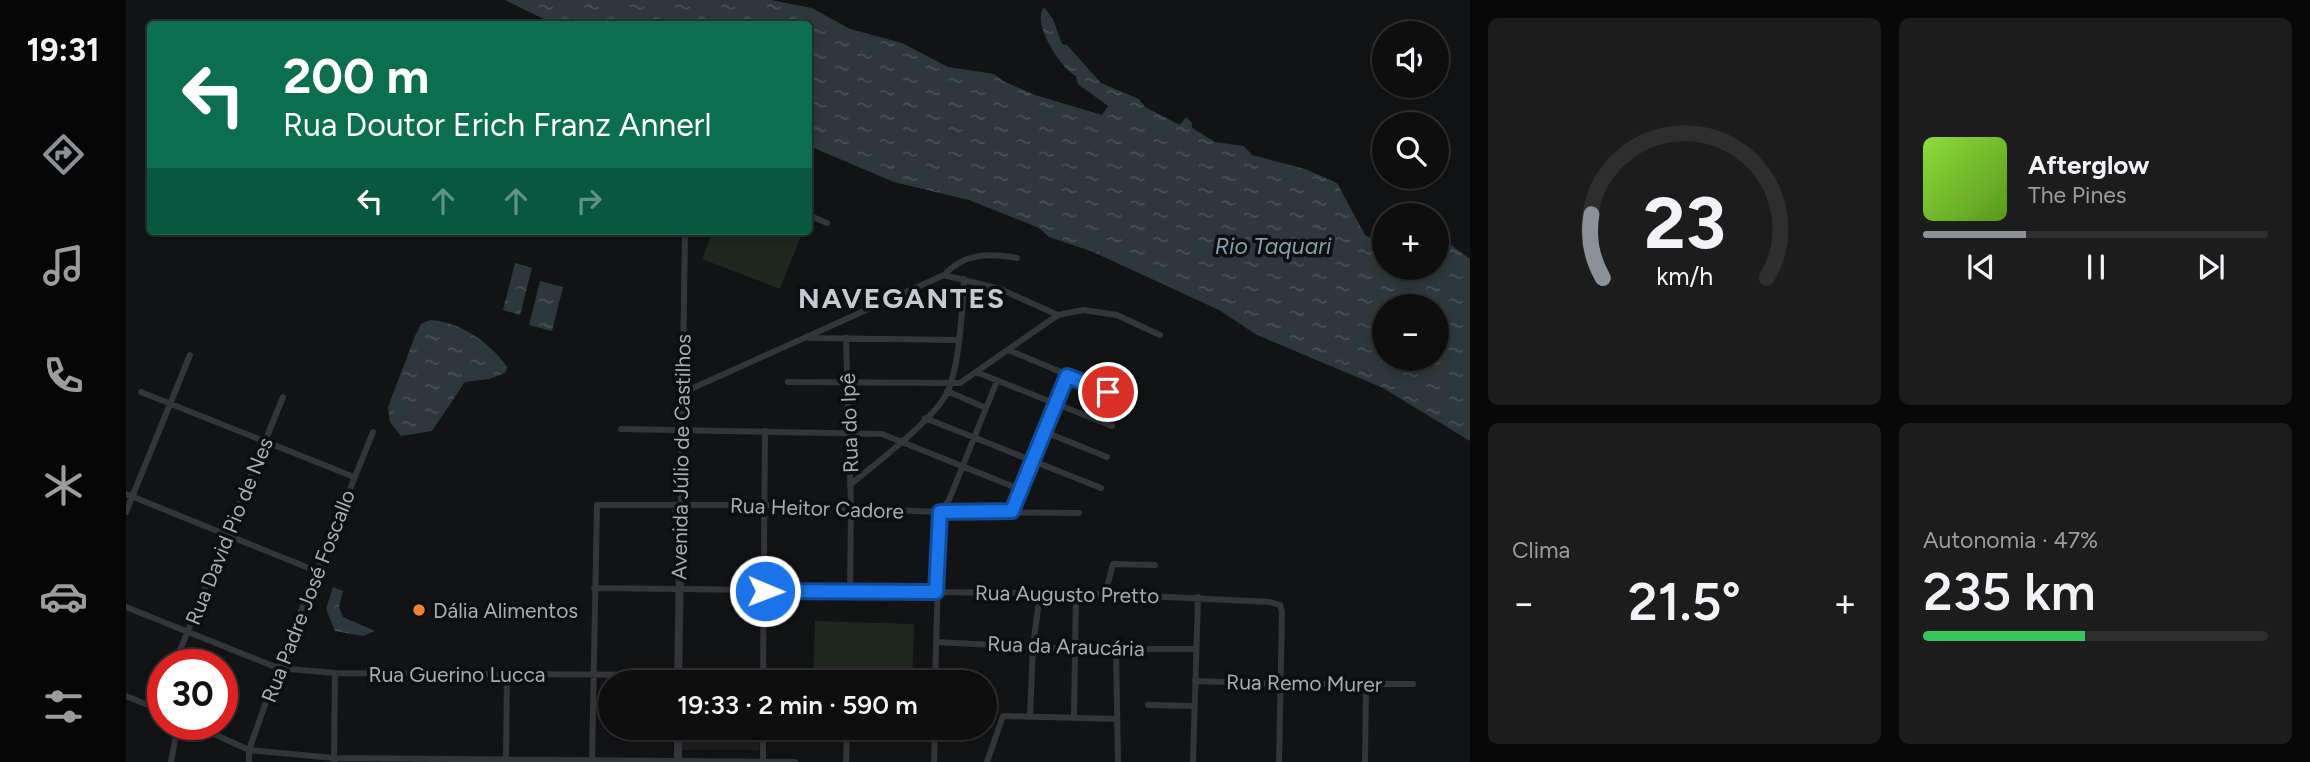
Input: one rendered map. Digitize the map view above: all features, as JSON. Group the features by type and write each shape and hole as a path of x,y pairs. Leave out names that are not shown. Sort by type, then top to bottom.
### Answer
{"street":[{"path":"812,217 827,223"},
{"name":"Avenida Júlio de Castilhos","path":"678,670 685,235"},
{"path":"682,393 944,275 954,264 974,256 994,254 1017,258"},
{"path":"944,275 1000,289 1058,315"},
{"path":"851,484 902,442 948,388 958,340 964,279"},
{"path":"788,382 948,388 960,383 1058,315 1091,309 1117,314 1160,334"},
{"path":"808,338 958,340"},
{"name":"Rua do Ipê","path":"846,338 851,484 850,593"},
{"path":"1008,350 1128,400"},
{"path":"126,512 129,496 190,355"},
{"path":"976,372 1112,426"},
{"path":"1012,511 1067,376"},
{"path":"935,670 940,512 949,500 997,381"},
{"path":"948,388 986,408"},
{"path":"141,392 354,477"},
{"name":"Rua David Pio de Nes","path":"181,649 283,397"},
{"path":"925,418 1101,488"},
{"path":"621,429 882,434 1022,490"},
{"path":"763,670 765,431"},
{"name":"Rua Padre José Foscallo","path":"249,762 249,750 278,668 373,432"},
{"path":"1045,432 1107,457"},
{"path":"129,496 316,572"},
{"name":"Rua Heitor Cadore","path":"594,588 597,505 765,505 940,512 1079,513"},
{"path":"1105,594 1113,564 1155,565"},
{"path":"592,761 594,588"},
{"name":"Rua Augusto Pretto","path":"594,588 850,593 1076,593 1270,602 1280,605 1282,612 1281,684"},
{"path":"1073,717 1076,593"},
{"path":"1030,716 1033,646 1040,594"},
{"path":"1193,762 1198,597"},
{"name":"Rua Guerino Lucca","path":"126,607 278,668 335,673 598,674"},
{"name":"Rua da Araucária","path":"936,642 1076,649 1196,649"},
{"path":"1116,648 1118,762"},
{"path":"334,760 335,673"},
{"path":"506,761 507,673"},
{"name":"Rua Remo Murer","path":"1195,681 1413,684"},
{"path":"1279,762 1281,684"},
{"path":"1365,762 1366,684"},
{"path":"126,696 147,705"},
{"path":"1148,705 1194,706"},
{"path":"986,762 1003,716 1117,719"},
{"path":"171,762 175,740"},
{"path":"227,740 249,750 334,760 795,762"},
{"path":"678,740 678,761"},
{"path":"763,740 763,762"},
{"path":"846,740 846,762"},
{"path":"934,740 934,762"}],"shaded area":[{"path":"711,235 801,235 780,289 702,259"},
{"path":"815,621 914,624 912,670 813,670"},
{"path":"680,740 759,740 759,750 680,750"}],"water":[{"name":"Rio Taquari","path":"505,0 771,0 812,8 850,29 902,43 948,67 994,74 1003,81 1035,95 1102,115 1108,106 1078,84 1076,76 1063,65 1044,34 1041,14 1044,7 1053,19 1062,44 1067,45 1101,83 1139,99 1145,107 1180,125 1186,117 1192,123 1192,128 1215,142 1244,146 1252,155 1305,169 1337,183 1365,235 1372,239 1372,280 1449,280 1449,243 1470,259 1470,441 1383,388 1257,335 1219,310 1091,251 1049,237 1039,228 969,200 894,182 812,147 812,21 548,21"},
{"path":"515,263 532,268 520,315 503,310"},
{"path":"540,281 563,287 552,331 529,325"},
{"path":"430,320 452,324 473,335 507,367 505,373 489,379 465,382 432,431 401,436 390,422 388,407 415,336 421,324"},
{"path":"333,587 343,591 339,607 343,617 375,631 363,636 335,631 326,609"}],"place":[{"name":"Dália Alimentos","path":"419,610"}],"district":[{"name":"NAVEGANTES","path":"902,298"}],"route":[{"path":"765,591 936,592 940,512 1012,511 1067,376 1108,392"}]}
